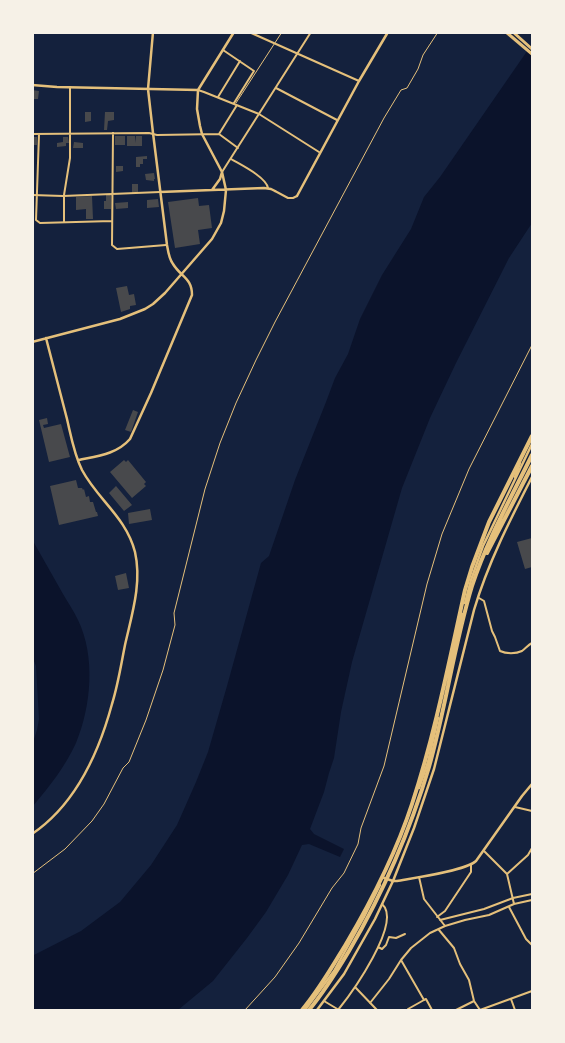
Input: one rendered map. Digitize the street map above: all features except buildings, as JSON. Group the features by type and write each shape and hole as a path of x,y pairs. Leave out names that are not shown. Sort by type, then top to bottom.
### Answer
{"highway":[{"path":"305,1010 361,919 398,841 424,763 465,590 475,559 490,522 532,434"},
{"path":"490,522 497,512 532,440"},
{"path":"305,1010 338,969 356,938 379,896 406,835 429,766 472,587 496,527 532,455"},
{"path":"478,570 532,466"}],"main road":[{"path":"506,32 532,54"},
{"path":"513,32 532,49"}],"street":[{"path":"78,461 113,452 126,444 134,433 192,295 191,284 170,259 167,245 148,89 153,32"},
{"path":"32,342 137,313 156,301 182,274 217,232 224,211 226,190 222,172 202,134 197,109 198,90 234,32"},
{"path":"249,32 359,81"},
{"path":"235,105 282,32"},
{"path":"212,190 311,32"},
{"path":"32,195 64,196 268,188 288,198 293,198 296,196 388,32"},
{"path":"219,134 254,71 223,50"},
{"path":"218,97 240,62"},
{"path":"32,85 198,90 259,114 319,152"},
{"path":"64,222 64,196 70,158 70,87"},
{"path":"276,88 337,120"},
{"path":"113,133 112,245 117,249 167,245"},
{"path":"32,134 219,134 238,148"},
{"path":"39,134 36,220 40,223 112,221"},
{"path":"231,159 263,179 268,188"},
{"path":"32,834 56,814 74,790 100,741 114,695 137,591 138,578 137,563 130,538 119,518 88,480 78,461 46,338"},
{"path":"513,483 532,434"},
{"path":"305,1010 334,971 364,917 395,853 428,762 471,580 483,546 532,444"},
{"path":"317,1010 344,974 393,881 414,828 434,769 478,597 488,569 532,477"},
{"path":"478,597 484,602 500,651 505,654 521,651 532,643"},
{"path":"384,878 393,881 471,866 532,784"},
{"path":"514,807 532,810"},
{"path":"507,874 528,855 532,848"},
{"path":"484,851 507,874 514,904"},
{"path":"437,917 445,911 466,880 471,872 471,866"},
{"path":"419,877 424,899 445,926"},
{"path":"440,920 532,894"},
{"path":"370,1003 411,948 430,934 445,926 489,915 514,904 532,900"},
{"path":"324,1001 339,1010 372,960 386,928 386,907 382,904"},
{"path":"509,906 526,939 532,944"},
{"path":"439,930 454,948 460,964 470,980 474,1001 480,1010 532,991"},
{"path":"378,947 382,949 389,937 396,938 405,934"},
{"path":"401,960 424,1000 426,999 432,1010"},
{"path":"355,987 377,1010"},
{"path":"511,999 515,1010"},
{"path":"408,1010 424,1000"},
{"path":"456,1010 474,1001"}],"path":[{"path":"32,874 65,848 92,821 132,756 146,720 169,647 175,625 174,613 205,489 218,448 236,403 256,360 381,124 401,90 407,88 412,80 423,55 438,32"},
{"path":"245,1010 271,981 299,943 344,874 358,844 361,828 384,766 427,584 442,534 469,469 532,345"}],"water":[{"path":"532,44 532,223 509,258 456,363 430,418 402,488 352,662 341,712 334,758 310,829 314,834 344,849 340,857 309,844 302,845 288,875 266,912 247,938 213,981 178,1010 33,1010 32,956 81,931 120,902 151,865 177,825 208,752 261,563 269,556 295,480 335,378 348,354 360,319 382,275 411,229 424,197 440,177"},
{"path":"33,541 84,634 89,666 89,682 85,714 72,752 51,784 33,806 33,742 39,719 36,666 32,656"}]}
